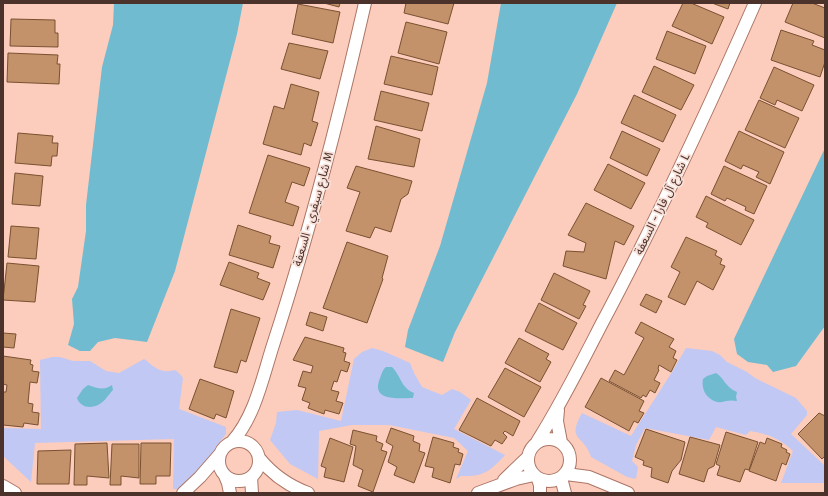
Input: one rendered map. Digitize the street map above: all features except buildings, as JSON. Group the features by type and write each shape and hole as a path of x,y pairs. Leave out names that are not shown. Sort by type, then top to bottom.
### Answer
{"street":[{"name":"شارع سيفري - السعفة M","path":"232,442 244,428 251,412 280,325 334,134 365,3"},
{"name":"شارع آل فارا - السعفة L","path":"537,442 616,298 655,221 755,3"},
{"name":"شارع آل فارا - السعفة L","path":"560,401 557,421 561,442"},
{"name":"شارع سيفري - السعفة M","path":"251,412 250,430 257,453"},
{"path":"540,493 540,485 530,470 528,458 530,451 537,442 549,438 561,442 583,469 596,479"},
{"path":"230,493 228,483 219,467 218,460 222,449 232,442 245,442 257,453 270,471 284,481"},
{"path":"252,493 252,476 258,467 257,453"},
{"path":"193,485 220,454"},
{"path":"565,493 564,476 569,469 571,456"},
{"path":"499,485 528,458"},
{"path":"224,474 231,480 238,481 252,476 269,476 284,481 308,493"},
{"path":"183,493 202,480 224,474"},
{"path":"478,493 516,479 536,477 550,482 564,476 581,475 596,479 628,493"}],"shaded area":[{"path":"114,3 243,3 237,34 175,271 147,342 115,338 98,342 90,351 80,351 68,345 74,324 72,299 78,287 86,231 86,205 102,67 113,25"},
{"path":"501,3 617,3 577,94 455,332 443,362 405,347 408,330 440,246 487,83"},
{"path":"825,148 825,326 796,366 773,372 767,365 748,362 737,354 734,339"},
{"path":"372,348 383,351 410,363 422,387 442,395 452,389 460,392 471,400 454,429 505,455 486,472 469,476 461,476 456,479 468,451 454,438 389,425 352,425 319,431 318,479 290,464 270,440 276,423 277,412 297,410 341,421 354,359 362,352"},
{"path":"686,348 712,351 720,355 727,362 747,372 755,378 796,398 807,411 807,415 791,434 825,466 825,483 781,483 793,451 773,437 750,431 746,435 716,427 709,440 645,428 636,445 632,461 638,467 636,479 627,477 591,457 588,450 576,434 578,422 582,413 631,436"},
{"path":"60,357 73,361 90,361 106,371 119,373 144,359 161,370 174,370 177,372 183,378 179,409 226,427 226,434 216,447 210,465 178,489 173,489 174,439 35,443 31,482 3,456 3,428 41,429 40,360"},
{"path":"386,367 392,367 395,370 406,388 414,393 413,398 395,398 384,396 380,393 378,388 379,381"},
{"path":"716,373 730,388 737,392 737,401 731,400 717,402 713,401 707,396 703,386 703,379"},
{"path":"88,385 97,388 106,388 112,385 113,390 100,404 87,407 79,402 77,398 83,389"}]}
